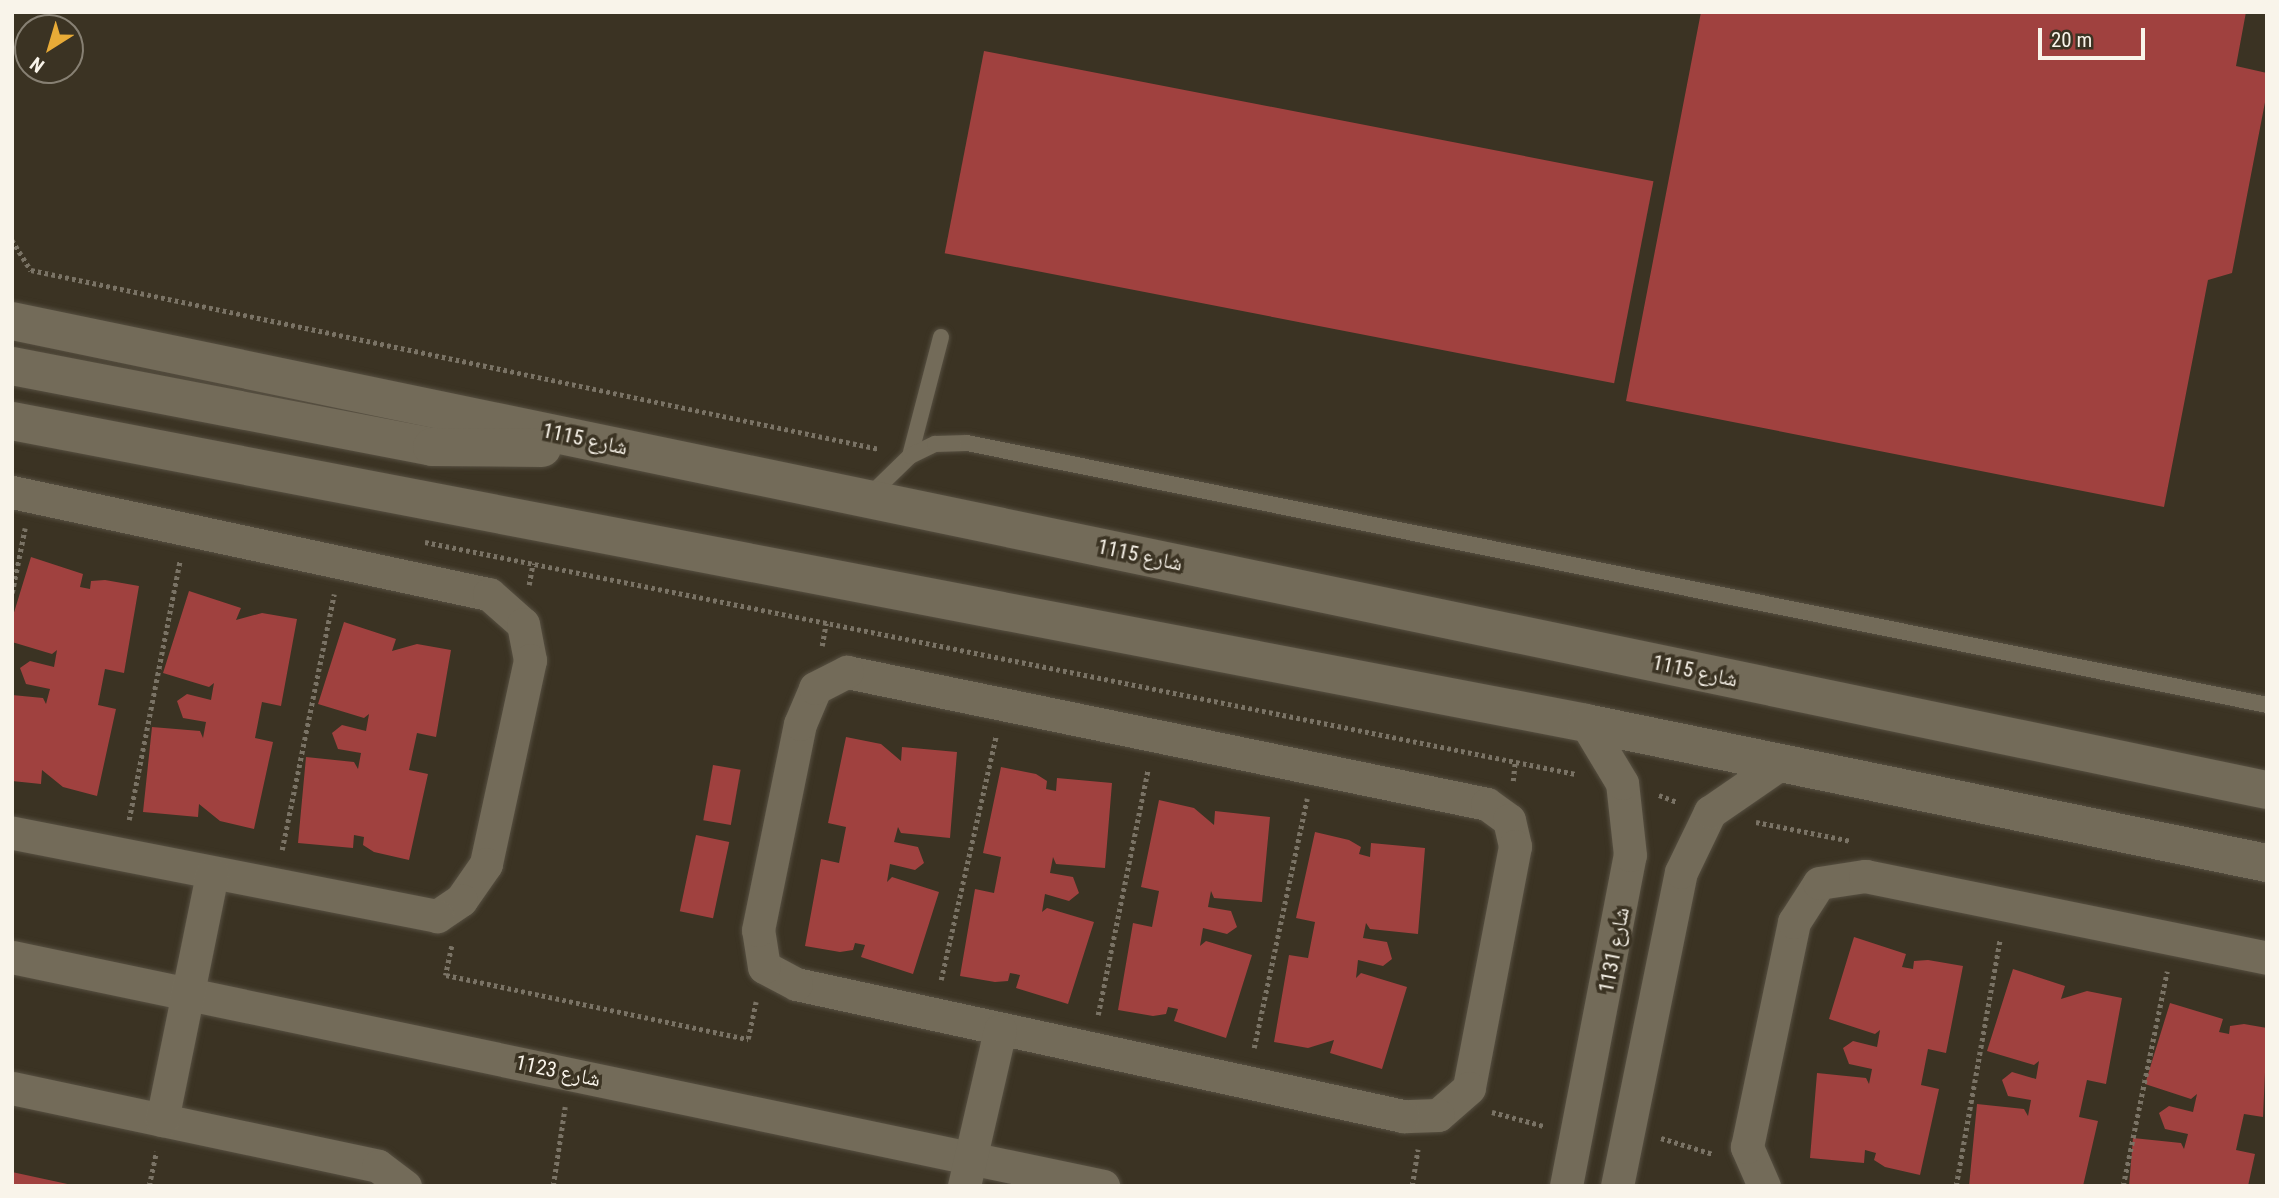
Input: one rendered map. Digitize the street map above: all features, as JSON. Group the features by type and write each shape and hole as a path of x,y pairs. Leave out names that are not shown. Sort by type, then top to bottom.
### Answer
{"street":[{"path":"12,297 117,342"},
{"name":"شارع 1115","path":"12,321 2267,790"},
{"path":"12,366 432,447 632,449"},
{"path":"12,421 1586,723 2267,863"},
{"path":"12,833 437,916 461,900 485,864 530,660 523,624 489,594 22,494"},
{"path":"848,671 1004,703 1314,765 1487,804 1508,820 1515,846 1469,1088 1457,1103 1423,1120 796,984 764,967 758,930 800,724 815,688 848,671"},
{"name":"شارع 1131","path":"1566,1186 1620,926 1630,855 1622,783 1586,723"},
{"path":"1617,1186 1685,861 1710,813 1781,763"},
{"path":"162,1120 212,874"},
{"path":"1764,1186 1747,1147 1794,922 1819,883 1865,876 2267,958"},
{"name":"شارع 1123","path":"12,957 570,1074 967,1171 1104,1186"},
{"path":"967,1171 1000,1030"},
{"path":"12,1088 378,1166 405,1186"}],"lane":[{"path":"911,456 942,337"},
{"path":"867,498 911,456 956,443 1024,452 2267,705"}],"path":[{"path":"12,240 31,270 911,456"},
{"path":"12,593 22,494"},
{"path":"122,855 186,530"},
{"path":"410,538 1622,783"},
{"path":"275,885 341,562"},
{"path":"934,1015 1004,703"},
{"path":"1091,1050 1155,733"},
{"path":"1247,1083 1314,765"},
{"path":"461,900 446,975 748,1039 764,967"},
{"path":"1956,1186 2006,905"},
{"path":"2123,1186 2174,939"},
{"path":"553,1186 570,1074"}],"building":[{"path":"1701,12 2246,12 2236,66 2267,73 2267,92 2232,273 2208,280 2164,507 1626,401"},
{"path":"984,51 1653,181 1614,383 945,253"},
{"path":"31,557 83,574 80,587 90,589 91,581 105,580 139,586 124,673 105,669 98,705 116,709 97,796 63,787 42,770 41,784 12,781 12,695 43,698 46,704 50,689 26,684 20,668 30,661 54,667 57,650 52,654 12,642 12,619"},
{"path":"189,591 241,608 236,620 262,613 297,619 281,706 262,702 255,738 273,742 254,829 220,821 199,804 198,817 143,812 152,727 200,731 203,738 206,722 183,718 177,701 187,694 211,700 214,683 209,687 163,673"},
{"path":"344,622 396,639 392,651 417,644 451,650 436,737 417,733 409,770 428,774 409,860 374,852 363,845 364,837 354,835 353,848 298,843 306,757 354,762 358,769 361,753 338,749 332,733 342,725 366,731 369,714 364,718 318,704"},
{"path":"846,737 881,744 901,761 902,747 957,752 950,838 901,833 898,827 894,842 918,847 924,863 915,870 890,864 887,882 892,877 939,892 913,974 861,957 865,945 855,943 853,950 840,952 805,946 821,859 839,863 846,827 828,823"},
{"path":"713,765 741,770 731,825 703,820"},
{"path":"1001,767 1036,774 1047,781 1046,789 1056,791 1057,778 1112,783 1105,868 1056,864 1053,857 1050,873 1073,877 1079,893 1069,901 1045,894 1042,912 1047,908 1094,922 1068,1004 1016,988 1020,975 1010,973 1008,981 995,982 960,976 975,889 994,893 1001,857 983,853"},
{"path":"1159,800 1194,808 1214,825 1215,811 1270,817 1262,902 1214,898 1211,891 1208,907 1231,911 1237,927 1227,934 1203,928 1200,946 1206,941 1252,955 1226,1038 1174,1021 1178,1009 1168,1007 1166,1014 1153,1016 1118,1010 1133,923 1152,927 1159,891 1141,887"},
{"path":"1315,832 1349,840 1361,847 1359,854 1370,857 1371,843 1425,848 1418,934 1370,929 1366,923 1363,938 1387,942 1392,959 1383,966 1358,960 1356,978 1361,973 1407,987 1382,1069 1330,1053 1334,1040 1308,1048 1274,1042 1289,955 1308,958 1315,922 1296,918"},
{"path":"696,835 729,842 713,918 680,911"},
{"path":"1854,937 1906,954 1902,967 1913,969 1914,961 1928,960 1963,966 1946,1053 1928,1049 1921,1085 1939,1089 1920,1175 1885,1167 1874,1160 1876,1153 1865,1150 1864,1163 1810,1158 1817,1073 1866,1078 1869,1084 1872,1069 1849,1064 1843,1048 1853,1041 1877,1047 1880,1030 1875,1034 1829,1019"},
{"path":"2013,969 2065,986 2061,999 2087,991 2122,998 2106,1084 2087,1080 2079,1117 2098,1121 2083,1186 1969,1186 1977,1104 2024,1109 2028,1116 2031,1100 2008,1096 2002,1080 2012,1072 2036,1079 2039,1061 2034,1065 1987,1051"},
{"path":"2170,1003 2223,1019 2219,1032 2229,1034 2230,1026 2244,1024 2267,1028 2263,1117 2244,1114 2236,1150 2255,1154 2248,1186 2129,1186 2133,1138 2181,1143 2184,1149 2188,1134 2165,1129 2159,1113 2169,1106 2193,1112 2197,1094 2191,1099 2145,1084"},
{"path":"12,1172 72,1185 72,1186 12,1186"}]}
